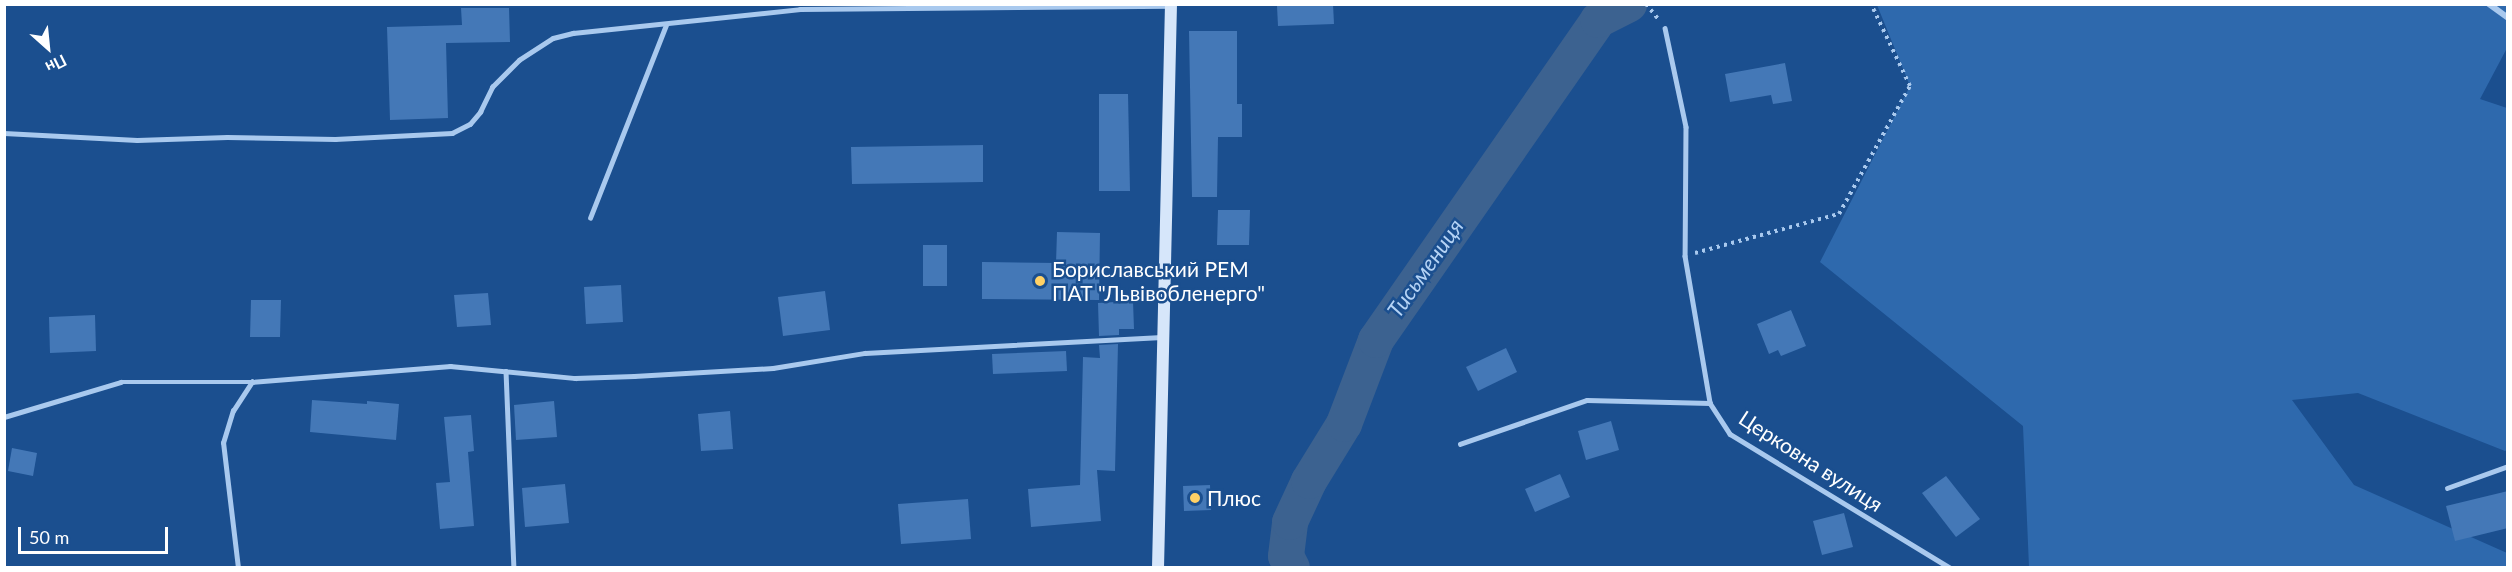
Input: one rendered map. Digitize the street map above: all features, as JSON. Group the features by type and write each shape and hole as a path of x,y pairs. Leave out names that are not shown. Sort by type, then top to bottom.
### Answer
{"main road":[{"path":"1158,567 1171,5"}],"street":[{"path":"2489,4 2508,18"}],"lane":[{"path":"4,133 137,140 227,137 335,139 452,132 470,124 480,112 492,87 519,60 553,38 600,30 666,25 800,9 1171,5"},
{"path":"590,218 666,25"},
{"name":"Церковна вулиця","path":"1665,28 1686,127 1685,256 1710,403 1730,434 1950,567"},
{"path":"4,417 121,382 252,382 450,366 575,378 693,373 773,368 864,353 1162,337"},
{"path":"506,371 514,567"},
{"path":"238,567 224,443 233,411 252,382"},
{"path":"1460,444 1587,400 1710,403"},
{"path":"2447,488 2508,466"}],"path":[{"path":"1646,4 1665,28"},
{"path":"1685,256 1839,214 1910,86 1871,4"}],"shaded area":[{"path":"1877,5 2507,5 2507,48 2480,99 2507,108 2507,450 2358,393 2292,400 2354,485 2507,553 2507,567 2029,567 2023,426 1820,262 1910,86"}],"building":[{"path":"1333,4 1334,24 1278,26 1277,6"},
{"path":"461,8 509,8 510,42 446,43 448,118 390,120 387,27 462,25"},
{"path":"1189,31 1237,31 1237,104 1242,104 1242,137 1218,137 1217,197 1192,197"},
{"path":"1785,63 1792,101 1773,104 1771,95 1730,102 1725,74"},
{"path":"1099,94 1128,94 1130,191 1099,191"},
{"path":"983,145 983,182 852,184 851,147"},
{"path":"1218,210 1250,210 1249,245 1217,245"},
{"name":"Бориславський РЕМ ПАТ \"Львівобленерго\"","path":"1057,232 1100,233 1099,300 982,299 982,262 1056,263"},
{"path":"923,245 947,245 947,286 923,286"},
{"path":"621,285 623,322 586,324 584,287"},
{"path":"825,291 830,330 783,336 778,297"},
{"path":"488,293 491,325 457,327 454,295"},
{"path":"251,300 281,300 280,337 250,337"},
{"path":"1133,301 1134,329 1119,329 1119,335 1099,336 1098,303"},
{"path":"1791,310 1806,346 1781,356 1778,350 1769,354 1757,324"},
{"path":"95,315 96,351 50,353 49,317"},
{"path":"1118,344 1115,471 1097,470 1101,521 1031,527 1028,489 1080,485 1083,357 1100,358 1099,345"},
{"path":"1506,348 1517,372 1478,391 1466,367"},
{"path":"1066,351 1067,371 993,374 992,354"},
{"path":"312,400 399,404 396,440 310,432"},
{"path":"554,401 557,437 516,440 514,405"},
{"path":"730,411 733,449 701,451 698,414"},
{"path":"471,415 474,451 468,452 474,526 440,529 436,483 450,482 444,417"},
{"path":"1611,421 1619,450 1586,460 1578,431"},
{"path":"12,448 37,453 33,476 8,471"},
{"path":"1560,474 1570,497 1535,512 1525,489"},
{"path":"1946,476 1980,519 1956,537 1922,493"},
{"path":"565,484 569,523 525,527 522,488"},
{"path":"1210,485 1211,510 1184,511 1183,486"},
{"path":"2508,491 2508,528 2455,541 2446,506"},
{"path":"968,499 971,539 901,544 898,504"},
{"path":"1844,513 1853,547 1822,555 1813,521"}],"waterway":[{"name":"Тисьмениця","path":"1292,568 1286,556 1290,522 1309,481 1344,424 1376,340 1598,20 1629,4"}],"place":[{"name":"Бориславський РЕМ ПАТ \"Львівобленерго\"","path":"1040,281"},
{"name":"Плюс","path":"1195,498"}]}
